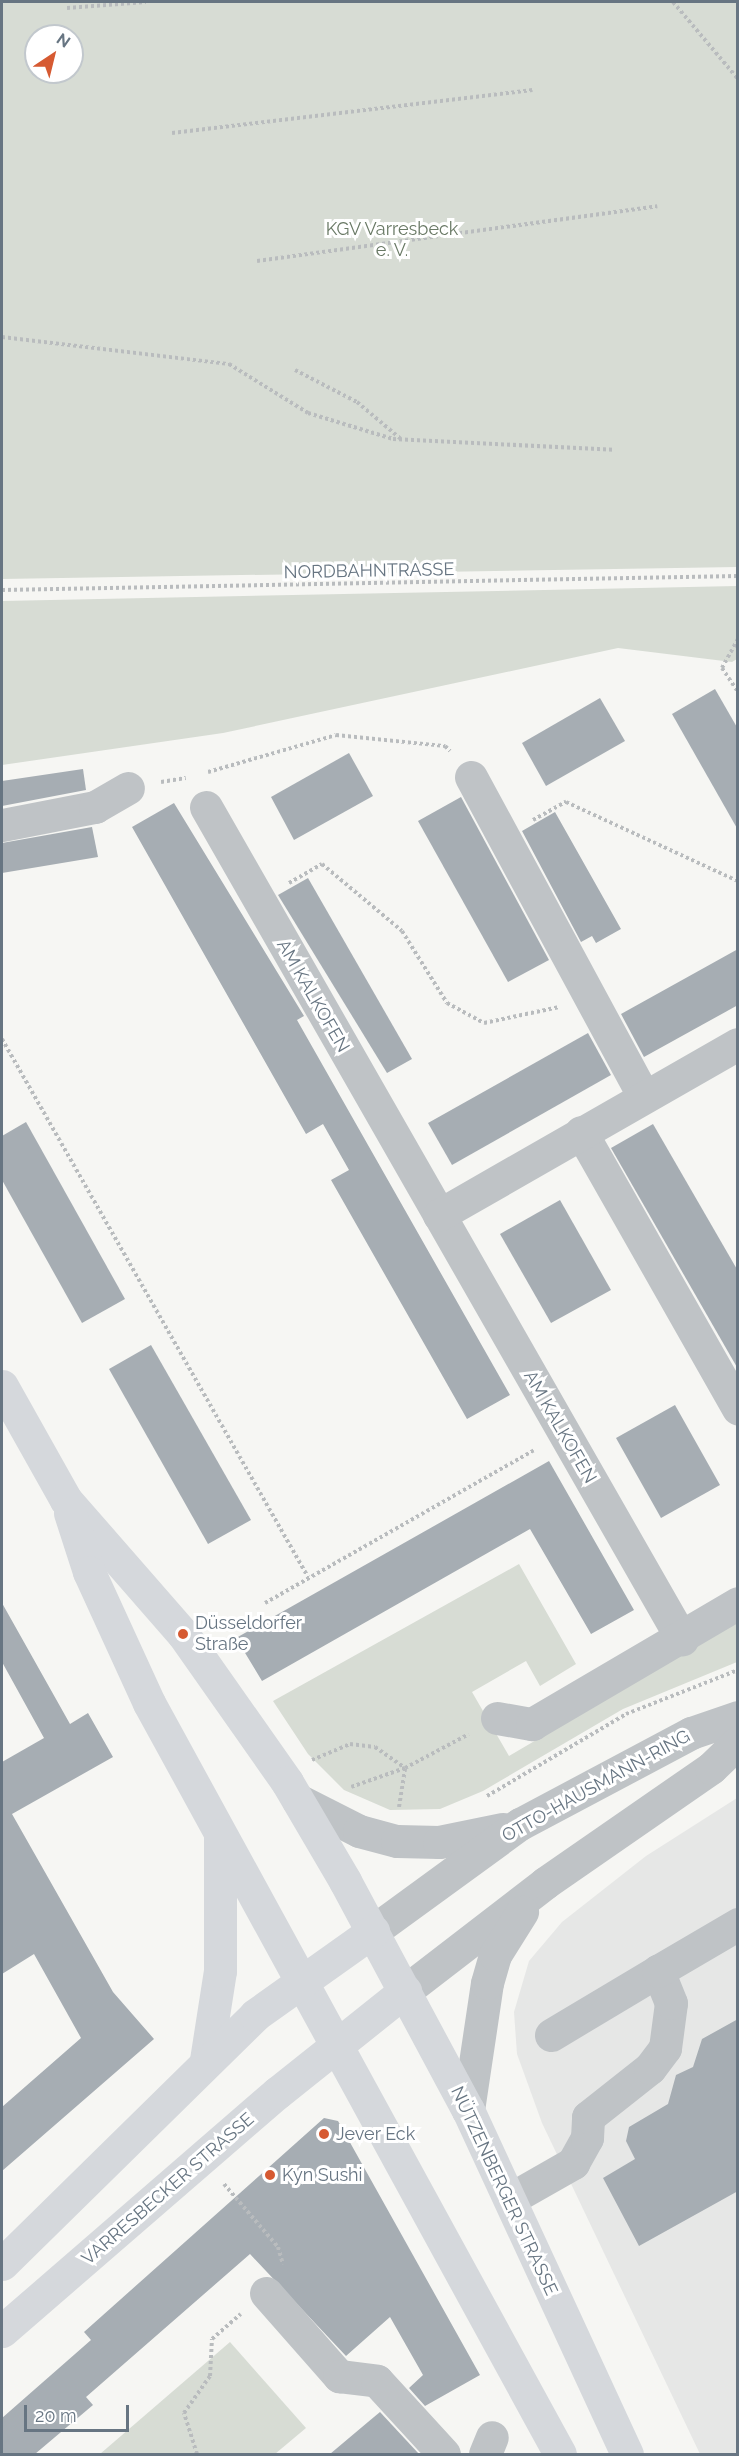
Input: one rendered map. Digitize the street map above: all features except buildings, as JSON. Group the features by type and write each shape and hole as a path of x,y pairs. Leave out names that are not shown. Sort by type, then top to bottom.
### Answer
{"main road":[{"path":"2,1386 66,1500 89,1572 149,1703 301,1982 333,2046 560,2454"},
{"path":"2,2264 207,2060 301,1982 373,1931 298,1800 183,1634 66,1500"},
{"path":"207,2060 220,1971 220,1835"},
{"name":"NÜTZENBERGER STRASSE","path":"373,1931 468,2110 627,2454"},
{"name":"VARRESBECKER STRASSE","path":"2,2331 333,2046 405,1991"}],"street":[{"path":"471,777 644,1095"},
{"path":"2,825 95,807 128,788"},
{"name":"AM KALKOFEN","path":"206,807 682,1639"},
{"path":"439,1215 644,1095 738,1044"},
{"path":"581,1132 738,1408"},
{"path":"497,1718 532,1724 682,1639 738,1603"},
{"name":"OTTO-HAUSMANN-RING","path":"373,1931 520,1824 691,1733 738,1718"},
{"path":"405,1991 544,1883 711,1768 737,1742"},
{"path":"298,1800 359,1831 397,1841 439,1842 520,1824"},
{"path":"468,2110 483,2000 495,1955 544,1883"},
{"path":"551,2035 738,1924"},
{"path":"510,2199 573,2163 587,2138 588,2117 650,2068 665,2048 671,2003 658,1971"},
{"path":"267,2293 339,2376 377,2381 444,2454"}],"path":[{"path":"67,8 146,2"},
{"path":"673,2 738,80"},
{"path":"172,133 531,90"},
{"path":"257,261 657,206"},
{"path":"2,337 229,364 324,420 402,440 614,450"},
{"path":"295,370 357,402 402,440"},
{"name":"NORDBAHNTRASSE","path":"2,590 738,576"},
{"path":"738,639 722,668 738,692"},
{"path":"128,788 189,778 336,735 446,746 471,777"},
{"path":"504,837 566,802 738,881"},
{"path":"258,900 322,864 402,931 447,1003 484,1023 553,1010 588,990"},
{"path":"2,1039 308,1577"},
{"path":"265,1603 564,1433"},
{"path":"483,1798 626,1714 738,1670"},
{"path":"348,1788 405,1768 497,1718"},
{"path":"309,1761 350,1744 375,1747 405,1768"},
{"path":"399,1818 405,1768"},
{"path":"197,2454 184,2413 210,2376 212,2339 267,2293 279,2280 281,2254 220,2179"}],"shaded area":[{"path":"737,1798 737,2454 700,2454 542,2123 517,2054 514,2012 529,1961 562,1922 646,1856"}],"green space":[{"name":"KGV Varresbeck e. V.","path":"2,2 737,2 737,567 2,579"},
{"path":"737,586 737,659 732,662 618,648 223,733 2,765 2,601"},
{"path":"519,1564 576,1664 540,1686 526,1661 472,1692 509,1756 737,1622 737,1662 623,1709 483,1791 440,1809 390,1810 344,1790 308,1754 273,1701"},
{"path":"230,2342 306,2428 275,2454 100,2454"}],"place":[{"name":"Düsseldorfer Straße","path":"183,1634"},
{"name":"Jever Eck","path":"324,2134"},
{"name":"Kyn Sushi","path":"270,2175"}]}
